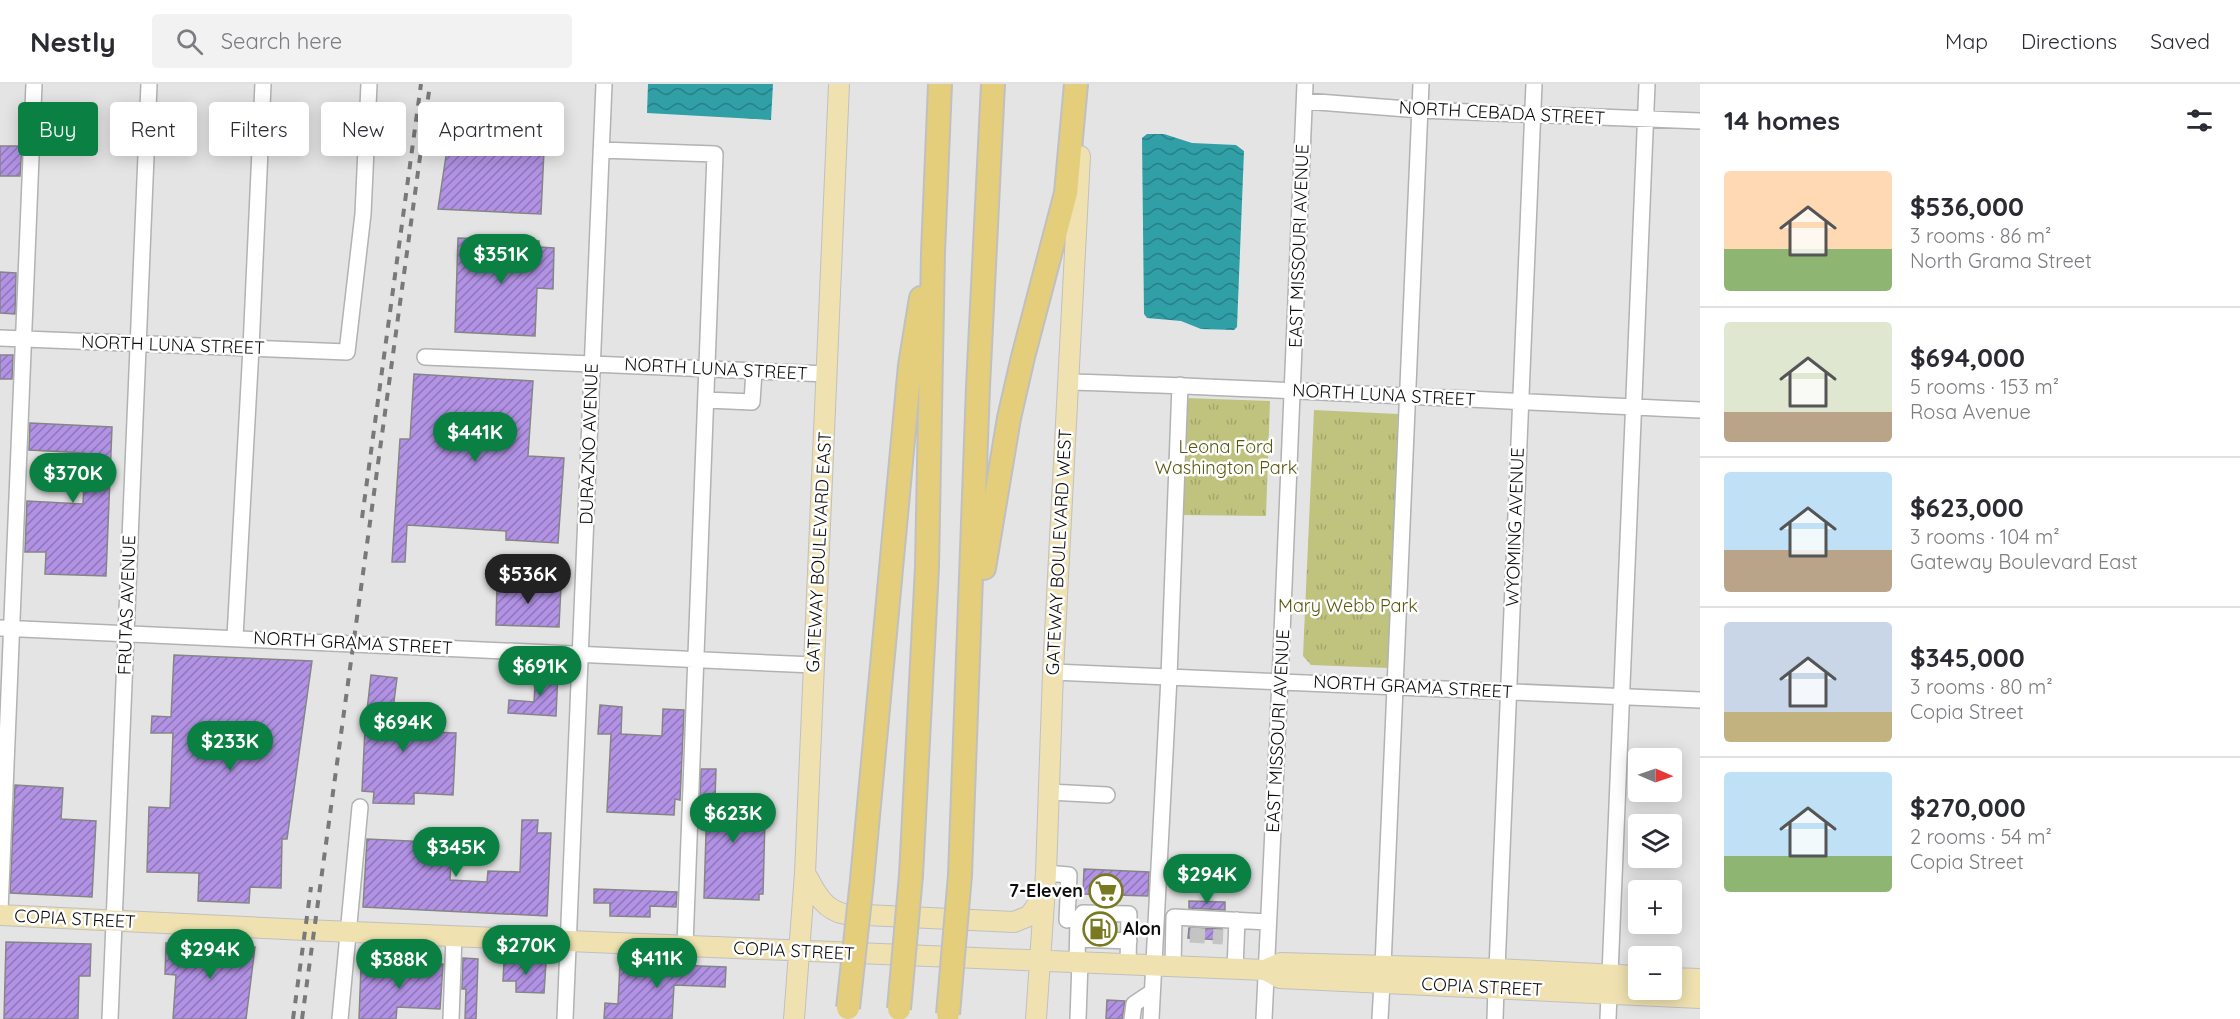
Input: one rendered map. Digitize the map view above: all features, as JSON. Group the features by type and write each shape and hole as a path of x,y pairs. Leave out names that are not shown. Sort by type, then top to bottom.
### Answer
{"highway":[{"path":"898,1014 911,875 927,567 933,253 940,84"},
{"path":"948,1017 960,875 978,387 993,84"},
{"path":"967,694 987,543 1009,418 1066,193 1078,84"},
{"path":"847,1014 862,880 910,365 919,305 933,253"}],"main road":[{"name":"GATEWAY BOULEVARD EAST","path":"794,1019 805,873 839,84"},
{"name":"GATEWAY BOULEVARD WEST","path":"1036,1019 1046,873 1053,672 1081,138 1078,84"},
{"path":"805,873 830,910 844,914 1014,922 1029,916 1044,896"},
{"name":"COPIA STREET","path":"0,913 114,921 1235,969 1265,970 1281,963 1382,974 1610,984 1700,998"},
{"path":"1682,978 1700,979"},
{"name":"COPIA STREET","path":"1610,984 1628,979"}],"street":[{"path":"0,913 6,628 24,339 34,84"},
{"name":"FRUTAS AVENUE","path":"110,1019 149,84"},
{"path":"235,637 251,348 262,84"},
{"name":"NORTH LUNA STREET","path":"0,338 346,352 363,214 369,84"},
{"name":"DURAZNO AVENUE","path":"565,1019 604,84"},
{"name":"EAST MISSOURI AVENUE","path":"1264,1019 1305,84"},
{"path":"1380,1019 1421,84"},
{"name":"WYOMING AVENUE","path":"1495,1019 1534,84"},
{"path":"1608,1019 1647,84"},
{"name":"NORTH CEBADA STREET","path":"1305,101 1420,110 1700,121"},
{"path":"601,150 715,154 709,369 694,658 685,945"},
{"name":"NORTH LUNA STREET","path":"425,357 827,374"},
{"path":"707,400 752,402 753,371"},
{"name":"NORTH LUNA STREET","path":"1068,382 1293,390 1407,398 1700,410"},
{"path":"1151,1019 1169,677 1180,386"},
{"name":"NORTH GRAMA STREET","path":"6,628 814,665"},
{"name":"NORTH GRAMA STREET","path":"1053,672 1700,700"},
{"path":"1049,792 1107,795"},
{"path":"340,1019 360,807"},
{"path":"1046,873 1069,875 1073,921 1078,939 1078,1019"},
{"path":"1042,920 1073,921 1083,913 1129,914 1128,964"},
{"path":"1173,966 1174,917 1268,922"},
{"path":"1235,969 1230,937 1237,920"},
{"path":"1174,933 1190,934"},
{"path":"451,1019 454,936"},
{"path":"1078,939 1128,941"},
{"path":"1132,1019 1134,1004 1152,992"}],"green space":[{"name":"Leona Ford Washington Park","path":"1186,398 1270,401 1266,516 1182,515"},
{"name":"Mary Webb Park","path":"1314,410 1398,414 1388,668 1311,665 1303,656"}],"water":[{"path":"648,84 773,84 771,120 647,113"},
{"path":"1147,134 1164,134 1192,143 1236,145 1244,151 1237,327 1234,330 1201,329 1181,321 1147,318 1144,314 1142,138"}],"building":[{"path":"0,146 18,146 18,156 21,156 20,176 0,176"},
{"path":"446,156 544,156 541,214 438,209"},
{"path":"458,238 539,241 539,247 554,248 553,289 537,288 535,336 455,332"},
{"path":"0,272 16,273 15,314 0,313"},
{"path":"0,355 13,355 12,379 0,379"},
{"path":"414,374 533,381 528,456 564,458 558,543 506,540 506,531 407,525 405,562 392,562 400,439 410,439"},
{"path":"30,423 112,427 106,576 45,574 46,552 25,552 27,501 83,504 85,453 29,450"},
{"path":"497,582 561,585 559,627 496,625"},
{"path":"174,655 312,661 287,839 282,839 281,888 250,887 249,903 198,901 199,873 147,872 149,807 170,808 173,733 151,733 152,716 171,717"},
{"path":"536,670 558,671 556,716 508,713 509,700 534,702"},
{"path":"371,675 397,678 392,717 405,719 404,731 456,733 453,795 414,793 414,804 373,803 374,792 362,791 365,728"},
{"path":"600,705 622,707 621,734 662,736 663,709 684,710 680,800 675,799 674,815 607,812 611,734 598,734"},
{"path":"701,769 716,769 715,800 771,802 770,820 765,820 763,894 759,894 759,900 704,898 707,801 700,801"},
{"path":"15,785 63,788 61,819 96,821 92,897 10,893"},
{"path":"522,820 538,820 537,833 551,833 547,916 363,907 367,839 452,843 450,880 487,882 488,871 520,872"},
{"path":"1084,869 1149,872 1148,896 1083,894"},
{"path":"594,889 677,892 676,907 650,906 650,917 610,916 610,903 594,903"},
{"path":"1189,901 1225,902 1225,910 1189,908"},
{"path":"1088,923 1116,923 1116,931 1088,930"},
{"path":"1189,928 1222,929 1222,940 1188,938"},
{"path":"6,942 91,944 90,976 79,976 78,1019 4,1019"},
{"path":"166,943 255,947 246,1019 173,1019 176,975 165,974"},
{"path":"463,958 478,959 476,1019 465,1019 466,989 462,989"},
{"path":"504,961 546,963 544,993 516,992 516,981 503,981"},
{"path":"418,963 443,964 440,1009 397,1007 396,1019 359,1019 361,967 418,969"},
{"path":"620,963 726,967 725,987 674,985 672,1019 604,1019 605,1003 618,1004"},
{"path":"1107,1000 1125,1001 1122,1019 1106,1019"}],"tunnel":[{"path":"1190,935 1223,937"}],"railway":[{"path":"362,518 421,84"},
{"path":"302,1019 430,84"},
{"path":"293,1019 311,887"}],"place":[{"name":"7-Eleven","path":"1106,891"},
{"name":"Alon","path":"1100,929"}]}
